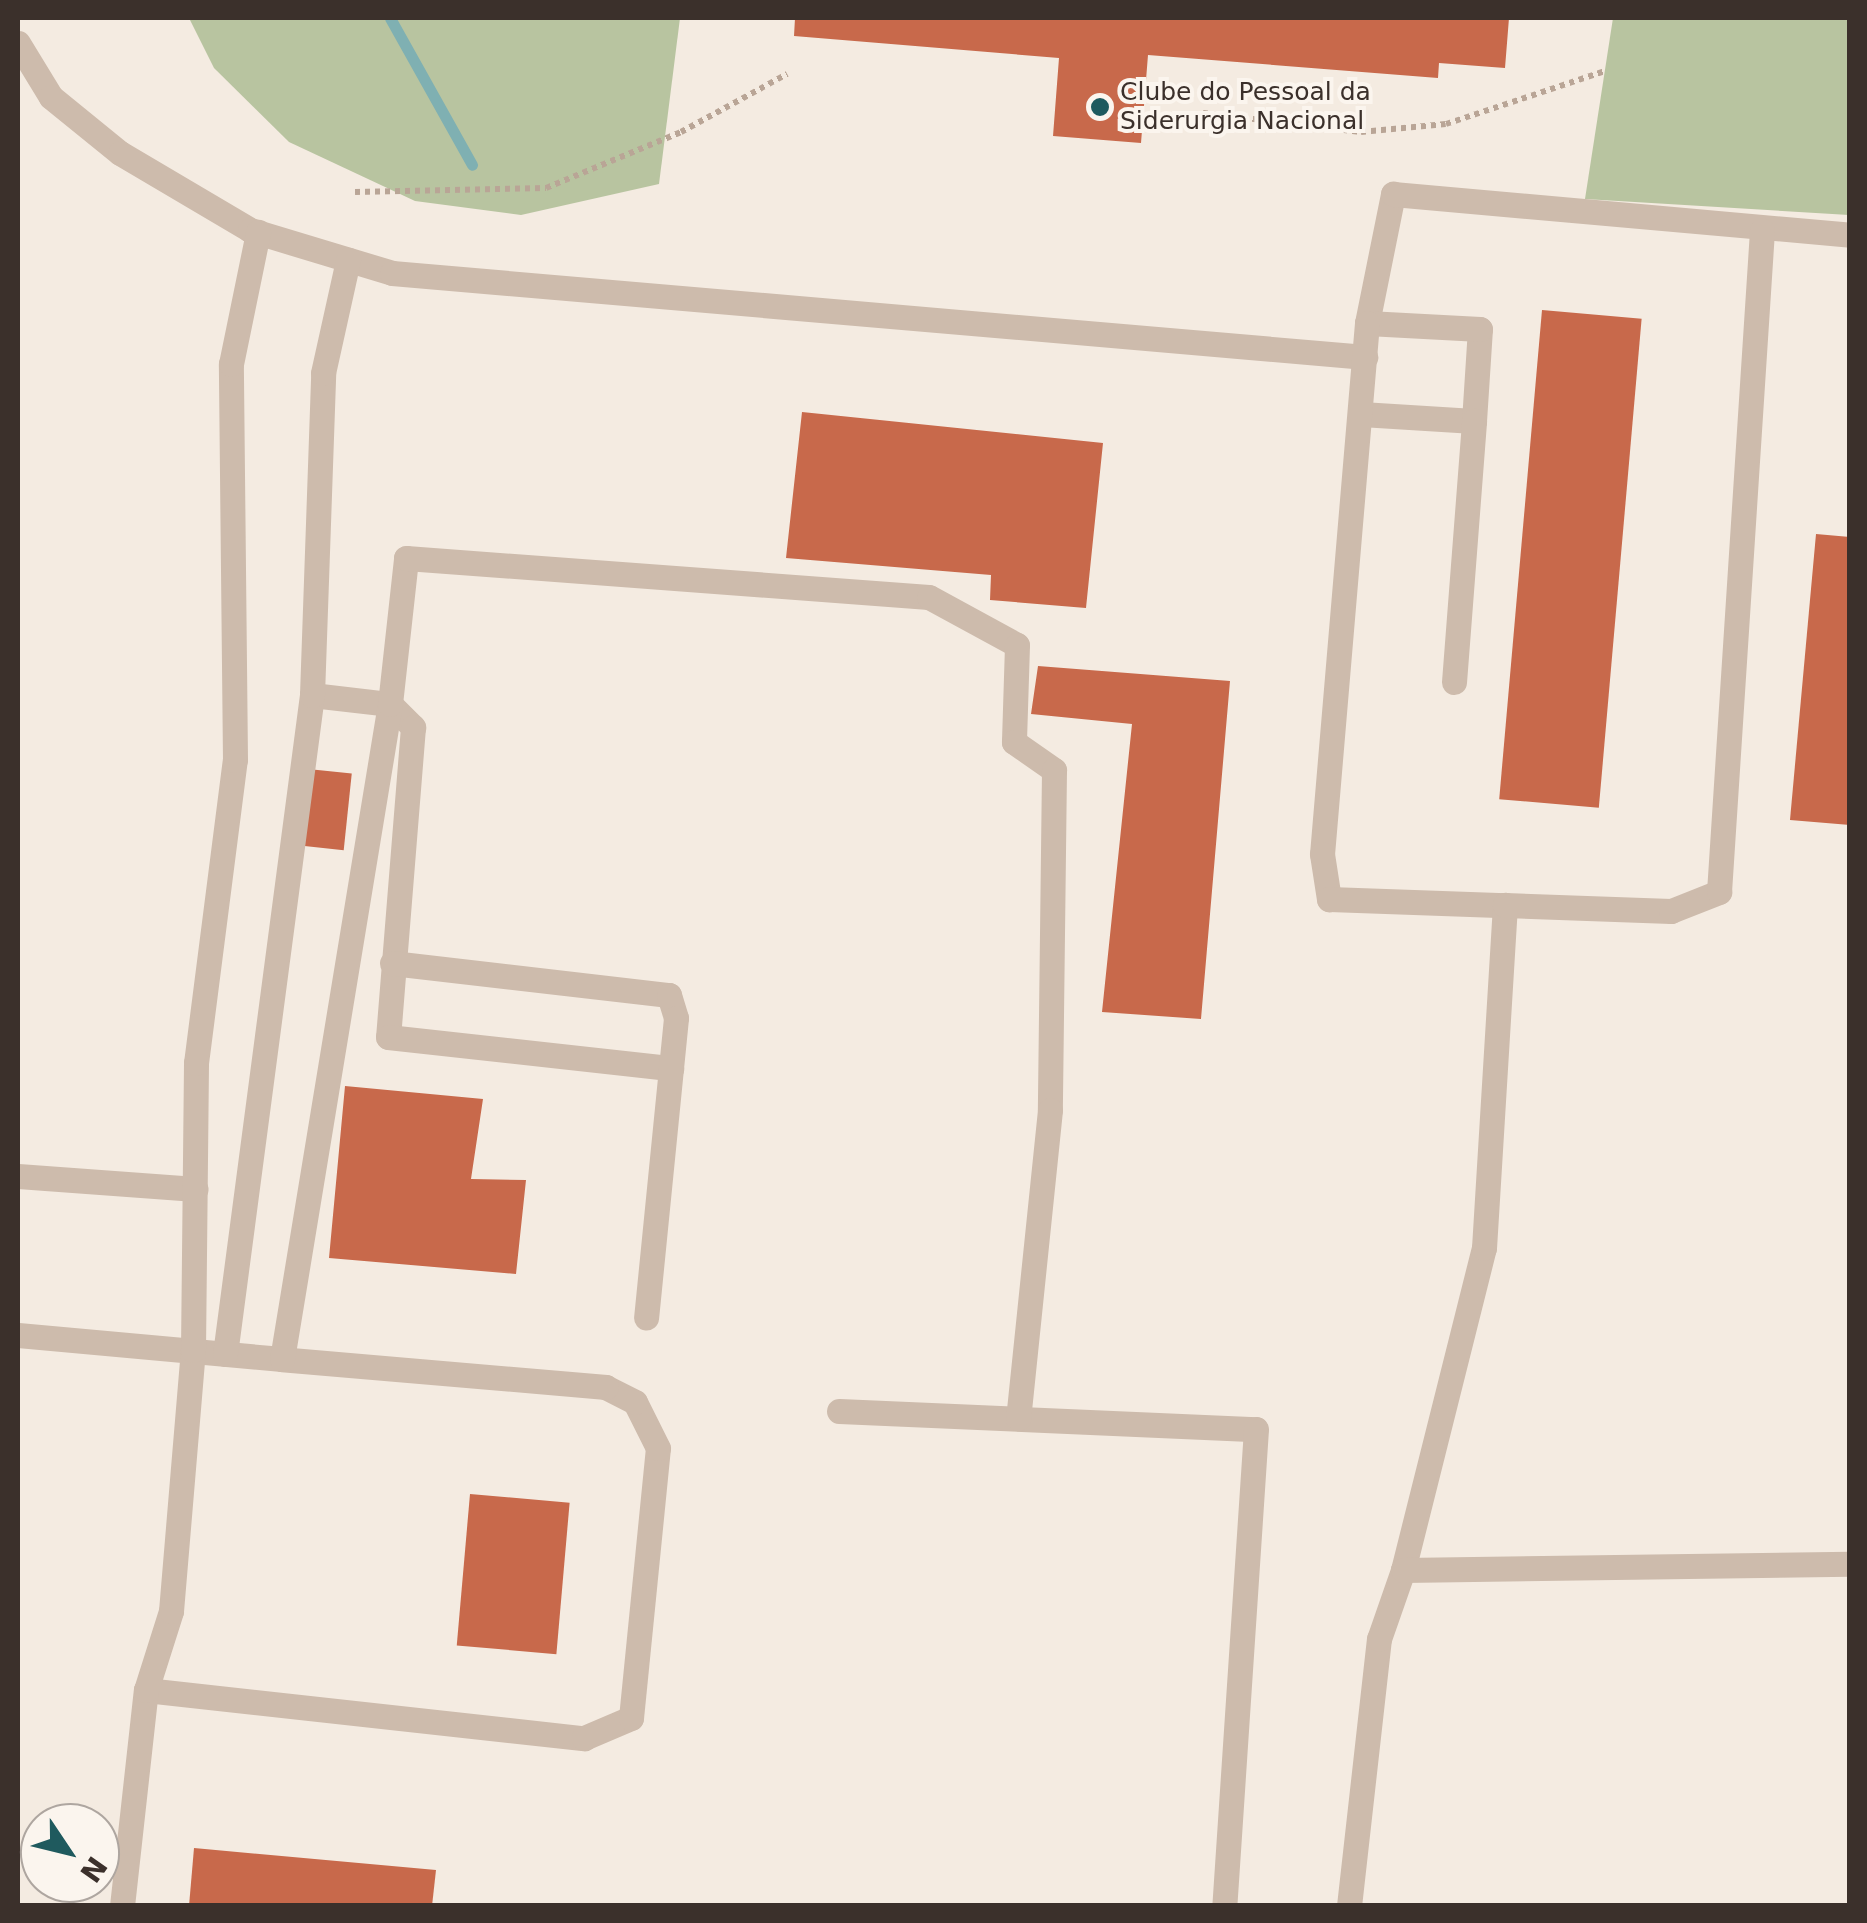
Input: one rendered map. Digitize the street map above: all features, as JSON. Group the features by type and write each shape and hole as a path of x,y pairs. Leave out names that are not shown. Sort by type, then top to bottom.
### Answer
{"lane":[{"path":"18,44 51,97"},
{"path":"18,75 120,152 258,232 392,273 1365,357"},
{"path":"1762,230 1719,892 1671,912 1328,899 1322,854 1367,323 1393,194 1850,235"},
{"path":"122,1906 146,1690 171,1611 194,1350 196,1063 235,760 231,364 258,232"},
{"path":"225,1354 312,695 323,374 348,260"},
{"path":"1367,323 1480,329 1454,682"},
{"path":"1361,414 1474,421"},
{"path":"282,1359 390,704 406,558 929,597 1017,645 1014,742 1054,770 1050,1110 1018,1418"},
{"path":"312,695 390,704 413,726 418,750 386,1028 395,1041 671,1068"},
{"path":"1349,1906 1379,1639 1403,1570 1484,1248 1505,905"},
{"path":"392,963 668,994 676,1018 646,1318"},
{"path":"18,1176 196,1189"},
{"path":"18,1334 606,1387 635,1402 658,1448 632,1718 584,1738 146,1690"},
{"path":"838,1410 1256,1428 1224,1906"},
{"path":"1403,1570 1850,1564"}],"path":[{"path":"1203,113 1361,132 1446,124 1604,71"},
{"path":"355,192 546,188 681,132 787,74"}],"green space":[{"path":"189,18 680,18 659,184 521,215 415,201 289,142 214,68"},
{"path":"1613,18 1849,18 1849,215 1585,199"}],"building":[{"name":"Clube do Pessoal da Siderurgia Nacional","path":"795,18 1509,18 1505,68 1439,63 1438,78 1148,55 1141,143 1053,136 1059,58 794,36"},
{"path":"1542,310 1642,319 1599,808 1499,799"},
{"path":"802,412 1103,443 1086,608 990,600 991,575 786,558"},
{"path":"1816,534 1850,537 1850,825 1790,820"},
{"path":"1038,666 1230,681 1201,1019 1102,1012 1132,724 1031,714"},
{"path":"308,769 352,774 344,850 300,846"},
{"path":"345,1086 483,1099 471,1179 526,1180 516,1274 329,1258"},
{"path":"470,1494 570,1503 556,1654 457,1645"},
{"path":"194,1848 436,1870 432,1906 189,1906"}],"waterway":[{"path":"390,18 472,165"}],"place":[{"name":"Clube do Pessoal da Siderurgia Nacional","path":"1100,107"}]}
